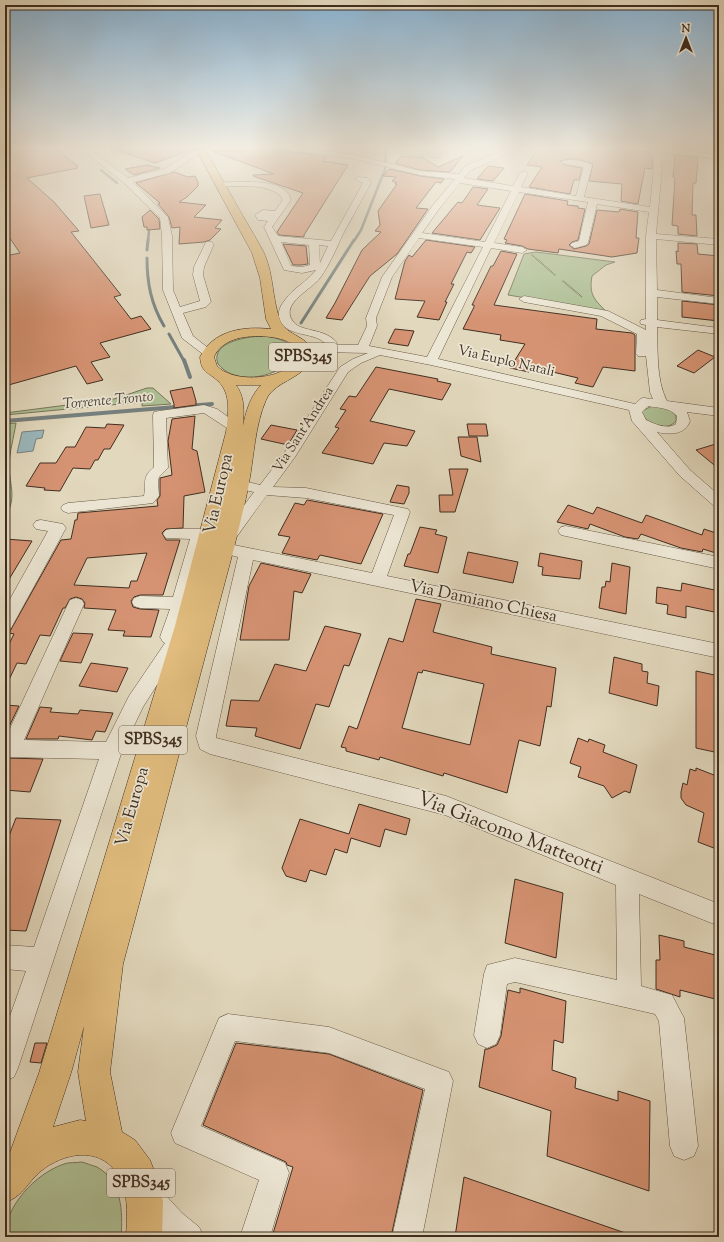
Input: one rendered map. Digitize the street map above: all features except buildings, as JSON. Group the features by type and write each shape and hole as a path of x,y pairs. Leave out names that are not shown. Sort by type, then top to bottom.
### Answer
{"main road":[{"path":"223,205 246,250 254,275"},
{"name":"SPBS345","path":"231,205 258,253 266,278 273,319 277,328 284,335"},
{"path":"208,353 218,342 232,336 254,320"},
{"name":"SPBS345","path":"232,336 262,331 284,335 296,340 302,355"},
{"name":"Via Europa","path":"14,1175 55,1073 182,618 221,542 235,427 236,399 231,387 223,377 212,370 209,366 207,362 208,353"},
{"name":"Via Europa","path":"223,377 250,382 279,377 293,371 302,355"},
{"name":"Via Europa","path":"108,1142 94,1072 108,964 221,542 240,485 256,403 265,390 279,377"},
{"name":"Via Europa","path":"14,1175 47,1146 59,1140 85,1136 96,1137 108,1142 120,1149 131,1161 139,1176 144,1193 146,1210 144,1237"}],"street":[{"path":"152,205 164,217 168,290 186,330 188,338 208,353"},
{"path":"278,205 268,227 287,267 294,270 311,269 315,266 314,243"},
{"path":"320,349 330,346 331,343 329,339 294,327 288,323 285,319 285,306 293,296 315,278 324,265 355,205"},
{"path":"362,348 372,326 371,318 387,277 438,205"},
{"path":"431,361 508,205"},
{"path":"574,245 583,243 592,205"},
{"path":"620,205 654,210"},
{"path":"654,205 647,260 652,293 649,323 656,392 666,405 678,410 683,415 684,421"},
{"path":"254,207 274,214"},
{"path":"416,235 522,250"},
{"path":"651,236 719,242"},
{"path":"274,239 334,244"},
{"path":"177,311 202,305 206,302 198,280 198,270 208,251 209,244"},
{"path":"652,293 719,301"},
{"path":"524,300 604,313 643,333 642,372"},
{"path":"604,313 617,310"},
{"path":"649,323 719,331"},
{"path":"186,330 201,339 232,336"},
{"name":"Via Euplo Natali","path":"302,355 320,349 362,348 431,361 605,402 639,414"},
{"name":"Via Sant'Andrea","path":"221,542 288,457 344,370 346,361 345,357 340,354"},
{"name":"Via Sant'Andrea","path":"344,370 357,361 375,354"},
{"name":"Via Euplo Natali","path":"302,355 399,355"},
{"path":"639,414 656,392"},
{"path":"639,414 650,403 718,412"},
{"path":"68,508 148,500 152,496 151,481 153,475 162,468 159,415 204,409 211,410 225,422 235,427"},
{"path":"639,414 657,429 669,430 680,427 684,421 718,412"},
{"path":"639,414 666,450 685,472 719,503"},
{"path":"666,450 669,430"},
{"name":"Via Sant'Andrea","path":"240,485 264,489"},
{"path":"264,489 274,492 306,492 403,512 377,580"},
{"path":"5,623 58,528 41,525"},
{"path":"566,531 719,563"},
{"name":"Via Damiano Chiesa","path":"171,534 221,542 377,580 719,651"},
{"name":"Via Europa","path":"206,740 221,542"},
{"path":"5,1068 112,751 136,702 182,618 140,602"},
{"path":"76,604 8,748 112,751"},
{"name":"Via Giacomo Matteotti","path":"206,740 210,745 446,806 719,915"},
{"path":"628,878 630,995"},
{"path":"5,957 41,960"},
{"path":"487,1035 496,974 515,970 630,995 663,1004 671,1018 684,1146"},
{"path":"255,1237 276,1173 185,1133 228,1027 329,1040 440,1081 407,1237"},
{"path":"144,1193 172,1223 189,1237"}],"path":[{"path":"522,250 528,251 555,275"},
{"path":"562,281 583,298"}],"green space":[{"path":"536,252 615,262 606,265 592,276 591,287 593,295 606,311 508,295 524,254"},
{"path":"265,336 285,342 293,350 291,360 281,368 266,375 249,377 232,374 218,364 217,356 225,345 233,341 250,337"},
{"path":"147,388 153,388 171,404 142,406 142,402 5,415 5,413 114,399"},
{"path":"652,406 672,411 676,417 676,421 668,426 659,426 649,422 642,416 642,411"},
{"path":"16,423 9,462 12,498 9,510 5,517 5,424"},
{"path":"82,1162 97,1167 112,1180 121,1208 121,1237 5,1237 6,1225 10,1214 16,1203 33,1183 43,1175 64,1164"}],"water":[{"path":"44,430 42,438 36,439 33,451 17,453 22,432"}],"waterway":[{"name":"Torrente Tronto","path":"354,241 361,230 371,205"},
{"path":"148,241 149,231"},
{"path":"147,250 148,240"},
{"name":"Torrente Tronto","path":"301,323 354,240"},
{"path":"147,258 151,293 156,310 164,326"},
{"path":"169,334 184,361"},
{"path":"184,360 190,377"},
{"name":"Torrente Tronto","path":"5,421 212,404"}]}
